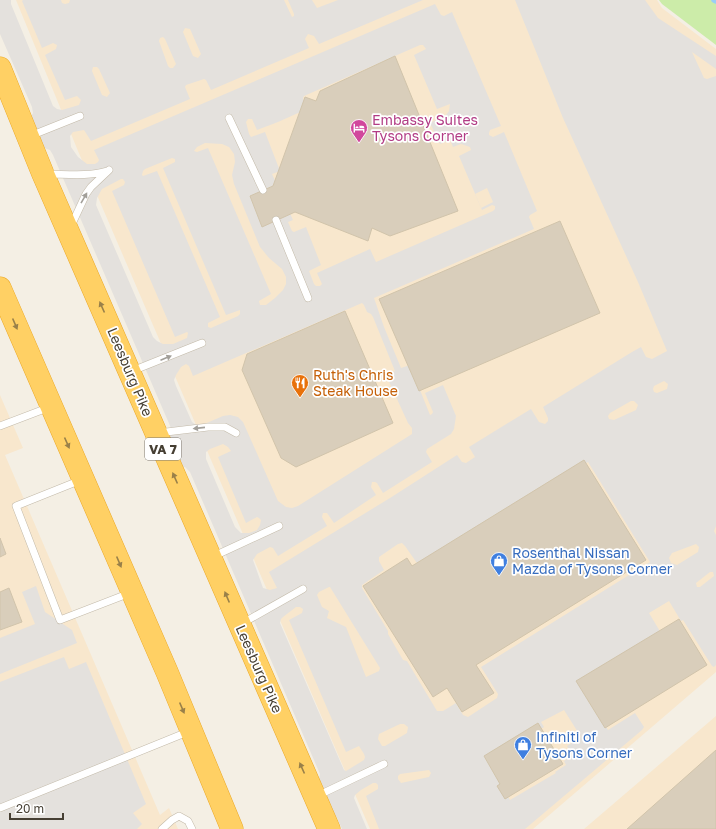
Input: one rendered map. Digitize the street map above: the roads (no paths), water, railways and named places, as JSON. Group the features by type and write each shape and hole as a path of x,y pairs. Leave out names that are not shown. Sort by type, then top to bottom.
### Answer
{"highway":[{"name":"Leesburg Pike","path":"0,68 43,174 329,829"},
{"path":"0,288 192,731 232,829"}],"lane":[{"path":"28,137 80,116"},
{"path":"228,118 263,190"},
{"path":"43,174 81,175 109,170 91,186 69,232"},
{"path":"276,220 308,298"},
{"path":"130,372 202,343"},
{"path":"0,426 51,406"},
{"path":"156,434 208,427 225,427 236,433"},
{"path":"83,479 16,506 60,620 131,592"},
{"path":"210,558 279,526"},
{"path":"239,625 303,589"},
{"path":"0,808 192,731"},
{"path":"315,797 384,764"},
{"path":"162,829 179,816 188,821 192,829"}],"place":[{"name":"Embassy Suites Tysons Corner","path":"359,143"},
{"name":"Ruth's Chris Steak House","path":"300,398"},
{"name":"Rosenthal Nissan Mazda of Tysons Corner","path":"499,576"},
{"name":"Infiniti of Tysons Corner","path":"523,760"}]}
